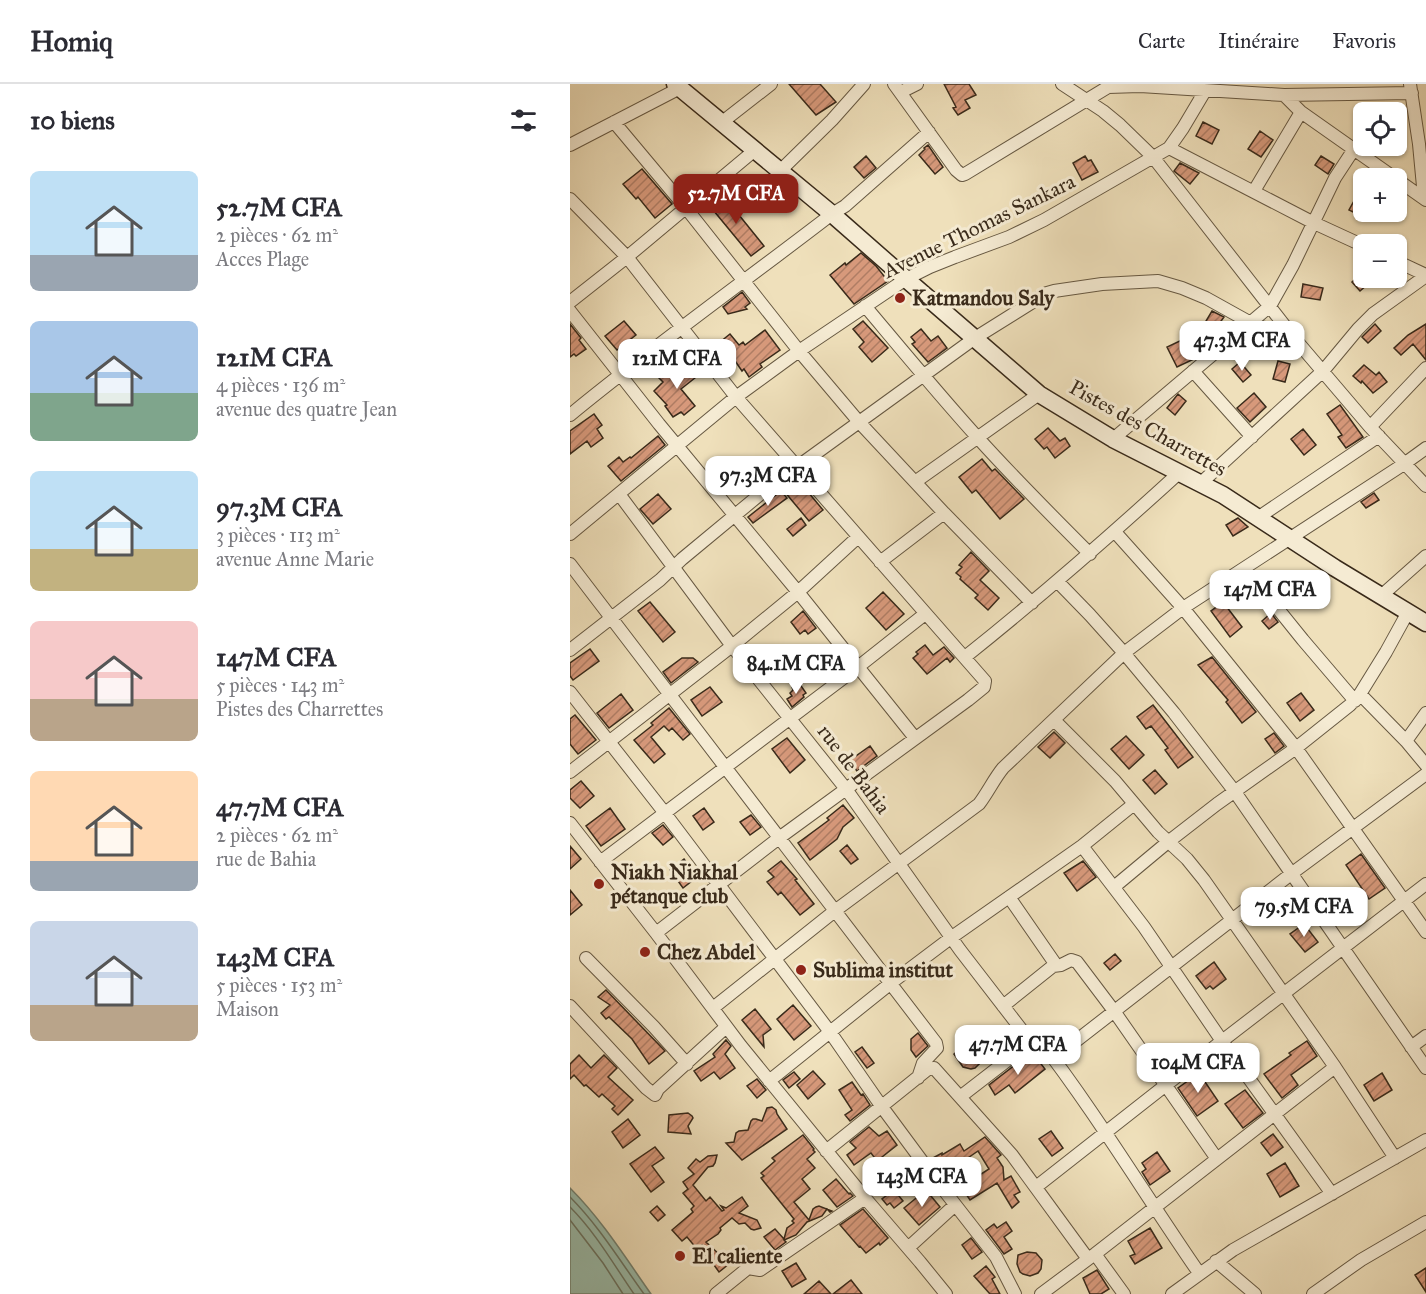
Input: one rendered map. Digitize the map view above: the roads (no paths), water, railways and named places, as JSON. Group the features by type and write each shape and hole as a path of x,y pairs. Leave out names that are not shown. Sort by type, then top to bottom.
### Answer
{"main road":[{"name":"Pistes des Charrettes","path":"677,86 832,214 1040,394 1113,439 1223,495 1335,568 1426,623"}],"street":[{"path":"721,123 771,84"},
{"path":"780,171 832,120 864,84"},
{"path":"917,84 897,88 960,174 964,174 1108,87 1140,85 1284,95 1411,88 1425,198"},
{"path":"1062,84 1087,99 1120,125 1153,157 1295,339 1375,432 1426,486"},
{"path":"570,145 677,86"},
{"path":"1205,91 1169,148 1353,241"},
{"path":"1284,95 1301,112 1353,148"},
{"path":"1254,191 1301,112"},
{"path":"614,122 859,422 1032,603"},
{"path":"570,415 620,374 858,195 929,132"},
{"name":"Avenue Thomas Sankara","path":"570,534 736,398 799,351 906,279 938,263 1018,232 1169,148"},
{"path":"570,302 755,150"},
{"path":"1113,439 1270,306 1335,178 1353,151"},
{"path":"1364,156 1425,198"},
{"path":"571,200 627,257 736,398 986,683 968,700 779,838 656,933"},
{"path":"1201,483 1323,371 1358,329 1374,314 1426,275 1407,266"},
{"path":"570,650 660,580 782,477 975,338 1042,296 1054,291 1102,284 1158,281 1206,298 1251,322 1295,339"},
{"path":"865,306 977,437 1090,554"},
{"path":"570,310 915,738"},
{"path":"1258,517 1375,432 1426,368"},
{"path":"1193,371 1252,436"},
{"path":"915,482 1040,394"},
{"path":"713,1008 836,910 979,804 1003,768 1124,653 1183,608 1426,448"},
{"path":"965,657 1090,554 1180,472"},
{"name":"rue de Bahia","path":"619,494 732,646 846,789 1003,1006 1031,1042 1038,1038 1054,1058"},
{"path":"880,562 944,513"},
{"path":"1115,532 1183,608 1296,748 1426,932"},
{"path":"570,772 732,646 798,592 858,537"},
{"path":"1382,596 1426,556"},
{"path":"570,564 937,1045 923,1063 918,1078"},
{"path":"1245,568 1303,640 1357,697 1406,741 1426,765"},
{"path":"1057,581 1124,653 1235,792 1426,1068"},
{"path":"1114,887 1217,804 1296,748 1357,697 1408,612"},
{"path":"600,862 925,614"},
{"path":"570,692 830,1032 955,1206 996,1257 1016,1294"},
{"path":"1406,741 1426,713"},
{"path":"1054,720 1119,786 1204,880 1335,1067 1395,1158"},
{"path":"1199,1273 1054,1058 1291,874 1426,774"},
{"path":"770,1081 891,983 1082,846 1134,804"},
{"path":"570,823 726,1027 946,1294"},
{"path":"1082,846 1172,966 1222,1041 1332,1194"},
{"path":"1036,1187 1426,885"},
{"path":"1009,897 1053,959 1053,966"},
{"path":"585,958 654,1027 687,1064"},
{"path":"1003,1006 1053,966 1071,960 1075,961 1114,1011 1217,1159"},
{"path":"570,1006 655,1095 658,1089 726,1027"},
{"path":"1411,1047 1426,1036"},
{"path":"960,1097 1031,1042"},
{"path":"1041,1294 1056,1290 1092,1256 1335,1067"},
{"path":"826,1151 930,1068 934,1068 1012,1155 1124,1294"},
{"path":"1172,1294 1216,1261 1261,1233 1426,1140"},
{"path":"716,1294 748,1268 760,1270 865,1198"},
{"path":"908,1248 955,1206"},
{"path":"1313,1294 1362,1260 1426,1222"},
{"path":"1216,1261 1255,1294"}],"water":[{"path":"570,1188 603,1226 651,1294 570,1294"}],"place":[{"name":"Katmandou Saly","path":"900,298"},
{"name":"Niakh Niakhal pétanque club","path":"599,884"},
{"name":"Chez Abdel","path":"645,952"},
{"name":"Sublima institut","path":"801,970"},
{"name":"El caliente","path":"680,1256"}]}
